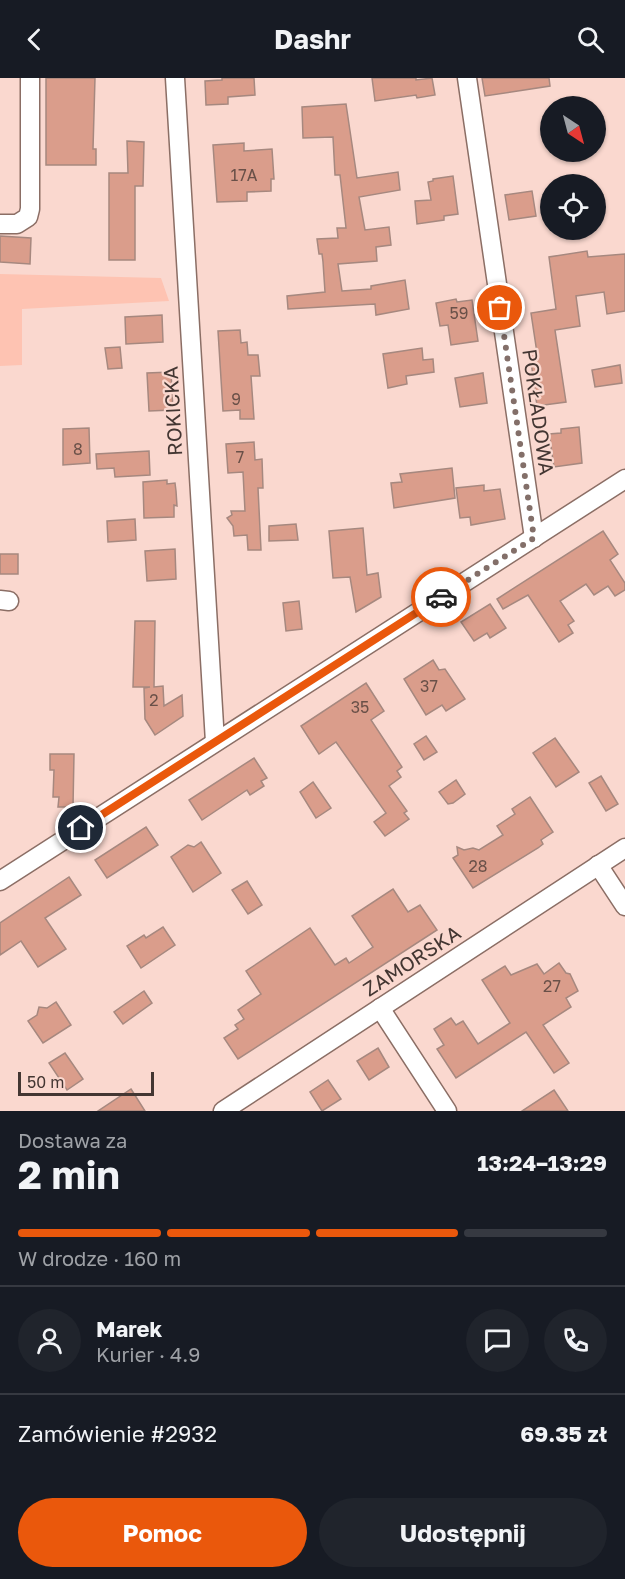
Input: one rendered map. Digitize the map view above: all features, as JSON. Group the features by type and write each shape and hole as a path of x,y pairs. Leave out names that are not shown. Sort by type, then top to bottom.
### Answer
{"street":[{"path":"0,224 18,224 28,217 30,209 30,78"},
{"name":"ROKICKA","path":"175,78 215,742"},
{"name":"POKŁADOWA","path":"467,78 534,538"},
{"path":"0,881 625,479"},
{"name":"ZAMORSKA","path":"223,1111 625,848"},
{"path":"598,865 625,906"},
{"path":"380,1008 447,1111"}],"shaded area":[{"path":"0,274 161,278 169,301 22,309 22,365 0,366"}],"building":[{"path":"46,78 95,78 93,149 96,149 96,165 46,165"},
{"path":"222,78 254,78 255,95 228,97 228,104 206,105 205,81 222,80"},
{"path":"372,78 416,78 416,80 432,78 435,95 417,98 416,95 375,101"},
{"path":"482,78 549,78 550,86 485,96"},
{"path":"346,104 357,178 398,172 400,190 359,197 365,230 389,227 391,245 376,247 377,261 338,264 342,291 371,289 371,286 405,280 409,309 376,315 375,304 288,309 287,296 325,292 322,254 319,254 317,239 338,238 337,228 346,228 340,175 335,175 333,137 303,138 302,107"},
{"path":"127,141 144,142 143,186 135,186 135,260 109,260 109,173 128,173"},
{"path":"244,143 244,151 272,149 274,179 271,179 271,191 247,192 247,201 217,202 213,145"},
{"path":"453,176 458,214 444,216 444,220 417,224 415,201 431,200 428,182"},
{"path":"532,191 536,216 509,220 505,195"},
{"path":"0,236 31,238 30,264 0,262"},
{"path":"587,251 588,257 625,254 625,311 607,314 604,292 576,296 580,326 555,330 566,402 537,406 530,354 537,353 531,313 556,309 549,257"},
{"path":"456,299 457,302 472,300 478,341 451,345 448,325 440,326 436,303"},
{"path":"162,315 163,342 126,344 125,317"},
{"path":"240,330 241,343 247,342 248,355 258,355 260,376 251,376 254,419 240,419 240,410 223,411 218,331"},
{"path":"120,347 122,368 108,369 105,348"},
{"path":"422,348 423,360 433,359 434,372 406,376 407,384 388,388 383,354"},
{"path":"620,365 622,383 595,387 592,370"},
{"path":"171,372 173,410 149,411 147,373"},
{"path":"483,373 487,403 460,407 455,378"},
{"path":"579,427 582,463 554,467 549,434 561,433 561,429"},
{"path":"89,428 90,463 63,465 63,429"},
{"path":"254,442 255,460 262,459 263,488 258,488 261,550 248,550 247,535 234,536 233,526 227,518 232,515 231,511 245,511 243,472 228,473 226,444"},
{"path":"149,451 150,475 115,477 114,468 97,469 96,454"},
{"path":"452,468 455,498 394,508 391,483 402,482 400,474"},
{"path":"167,480 167,484 175,483 177,506 174,505 174,517 144,518 143,482"},
{"path":"484,485 484,491 500,489 505,519 471,525 470,517 460,518 456,488"},
{"path":"135,519 136,540 108,542 107,521"},
{"path":"296,524 298,540 269,541 269,526"},
{"path":"363,528 367,575 378,573 381,597 356,612 350,577 333,578 329,531"},
{"path":"603,531 618,554 610,560 625,583 625,590 615,596 608,586 594,595 586,584 560,601 574,621 568,625 573,633 559,642 528,595 503,609 497,599"},
{"path":"175,549 176,579 147,581 145,551"},
{"path":"0,554 18,554 18,574 0,574"},
{"path":"299,601 302,629 286,631 283,603"},
{"path":"490,604 506,628 490,638 487,633 474,641 461,622"},
{"path":"135,621 155,621 154,687 163,686 164,706 182,695 183,716 155,735 145,719 144,688 150,687 133,687"},
{"path":"433,660 439,670 445,669 465,699 446,711 442,705 426,715 404,679"},
{"path":"366,683 384,711 371,720 402,767 397,771 401,777 389,786 407,811 404,813 409,819 385,836 374,822 386,813 336,742 319,754 301,726"},
{"path":"426,736 437,752 424,760 414,744"},
{"path":"555,738 579,772 556,787 533,753"},
{"path":"50,754 74,754 73,807 58,807 59,797 53,797 54,770 50,770"},
{"path":"254,758 267,778 261,781 264,786 250,795 247,790 202,820 189,800"},
{"path":"601,776 618,804 606,811 589,783"},
{"path":"456,780 465,794 448,804 439,792"},
{"path":"313,782 331,808 316,818 300,792"},
{"path":"530,797 553,832 541,840 543,844 538,848 473,888 453,858 458,855 457,847 464,850 473,848 479,850 503,835 497,826 515,814 512,809"},
{"path":"146,827 158,845 107,878 95,860"},
{"path":"201,842 221,873 193,892 171,857 188,845 194,847"},
{"path":"69,877 81,895 45,918 66,949 38,967 21,941 0,955 0,923"},
{"path":"247,881 262,905 248,914 232,890"},
{"path":"393,889 408,912 420,905 437,930 238,1059 224,1038 238,1029 235,1025 244,1019 238,1010 261,994 246,971 310,928 335,965 346,958 349,963 373,947 352,916"},
{"path":"163,927 175,945 141,968 127,946"},
{"path":"559,963 566,973 570,974 578,991 566,998 571,1007 543,1025 569,1063 554,1073 526,1032 456,1078 437,1049 444,1045 434,1029 451,1018 456,1025 463,1021 478,1044 510,1023 482,980 505,966 511,975 537,964 544,974"},
{"path":"144,991 152,1003 123,1024 114,1012"},
{"path":"56,1002 71,1025 43,1043 28,1021 37,1015 39,1007 47,1008"},
{"path":"378,1048 389,1067 369,1080 357,1061"},
{"path":"65,1053 83,1079 67,1090 49,1063"},
{"path":"328,1080 341,1099 322,1111 310,1092"},
{"path":"131,1089 145,1111 98,1111"},
{"path":"554,1090 568,1111 522,1111"}],"way so far":[{"path":"441,597 534,538 500,308"}],"route":[{"path":"81,828 441,597"}]}
